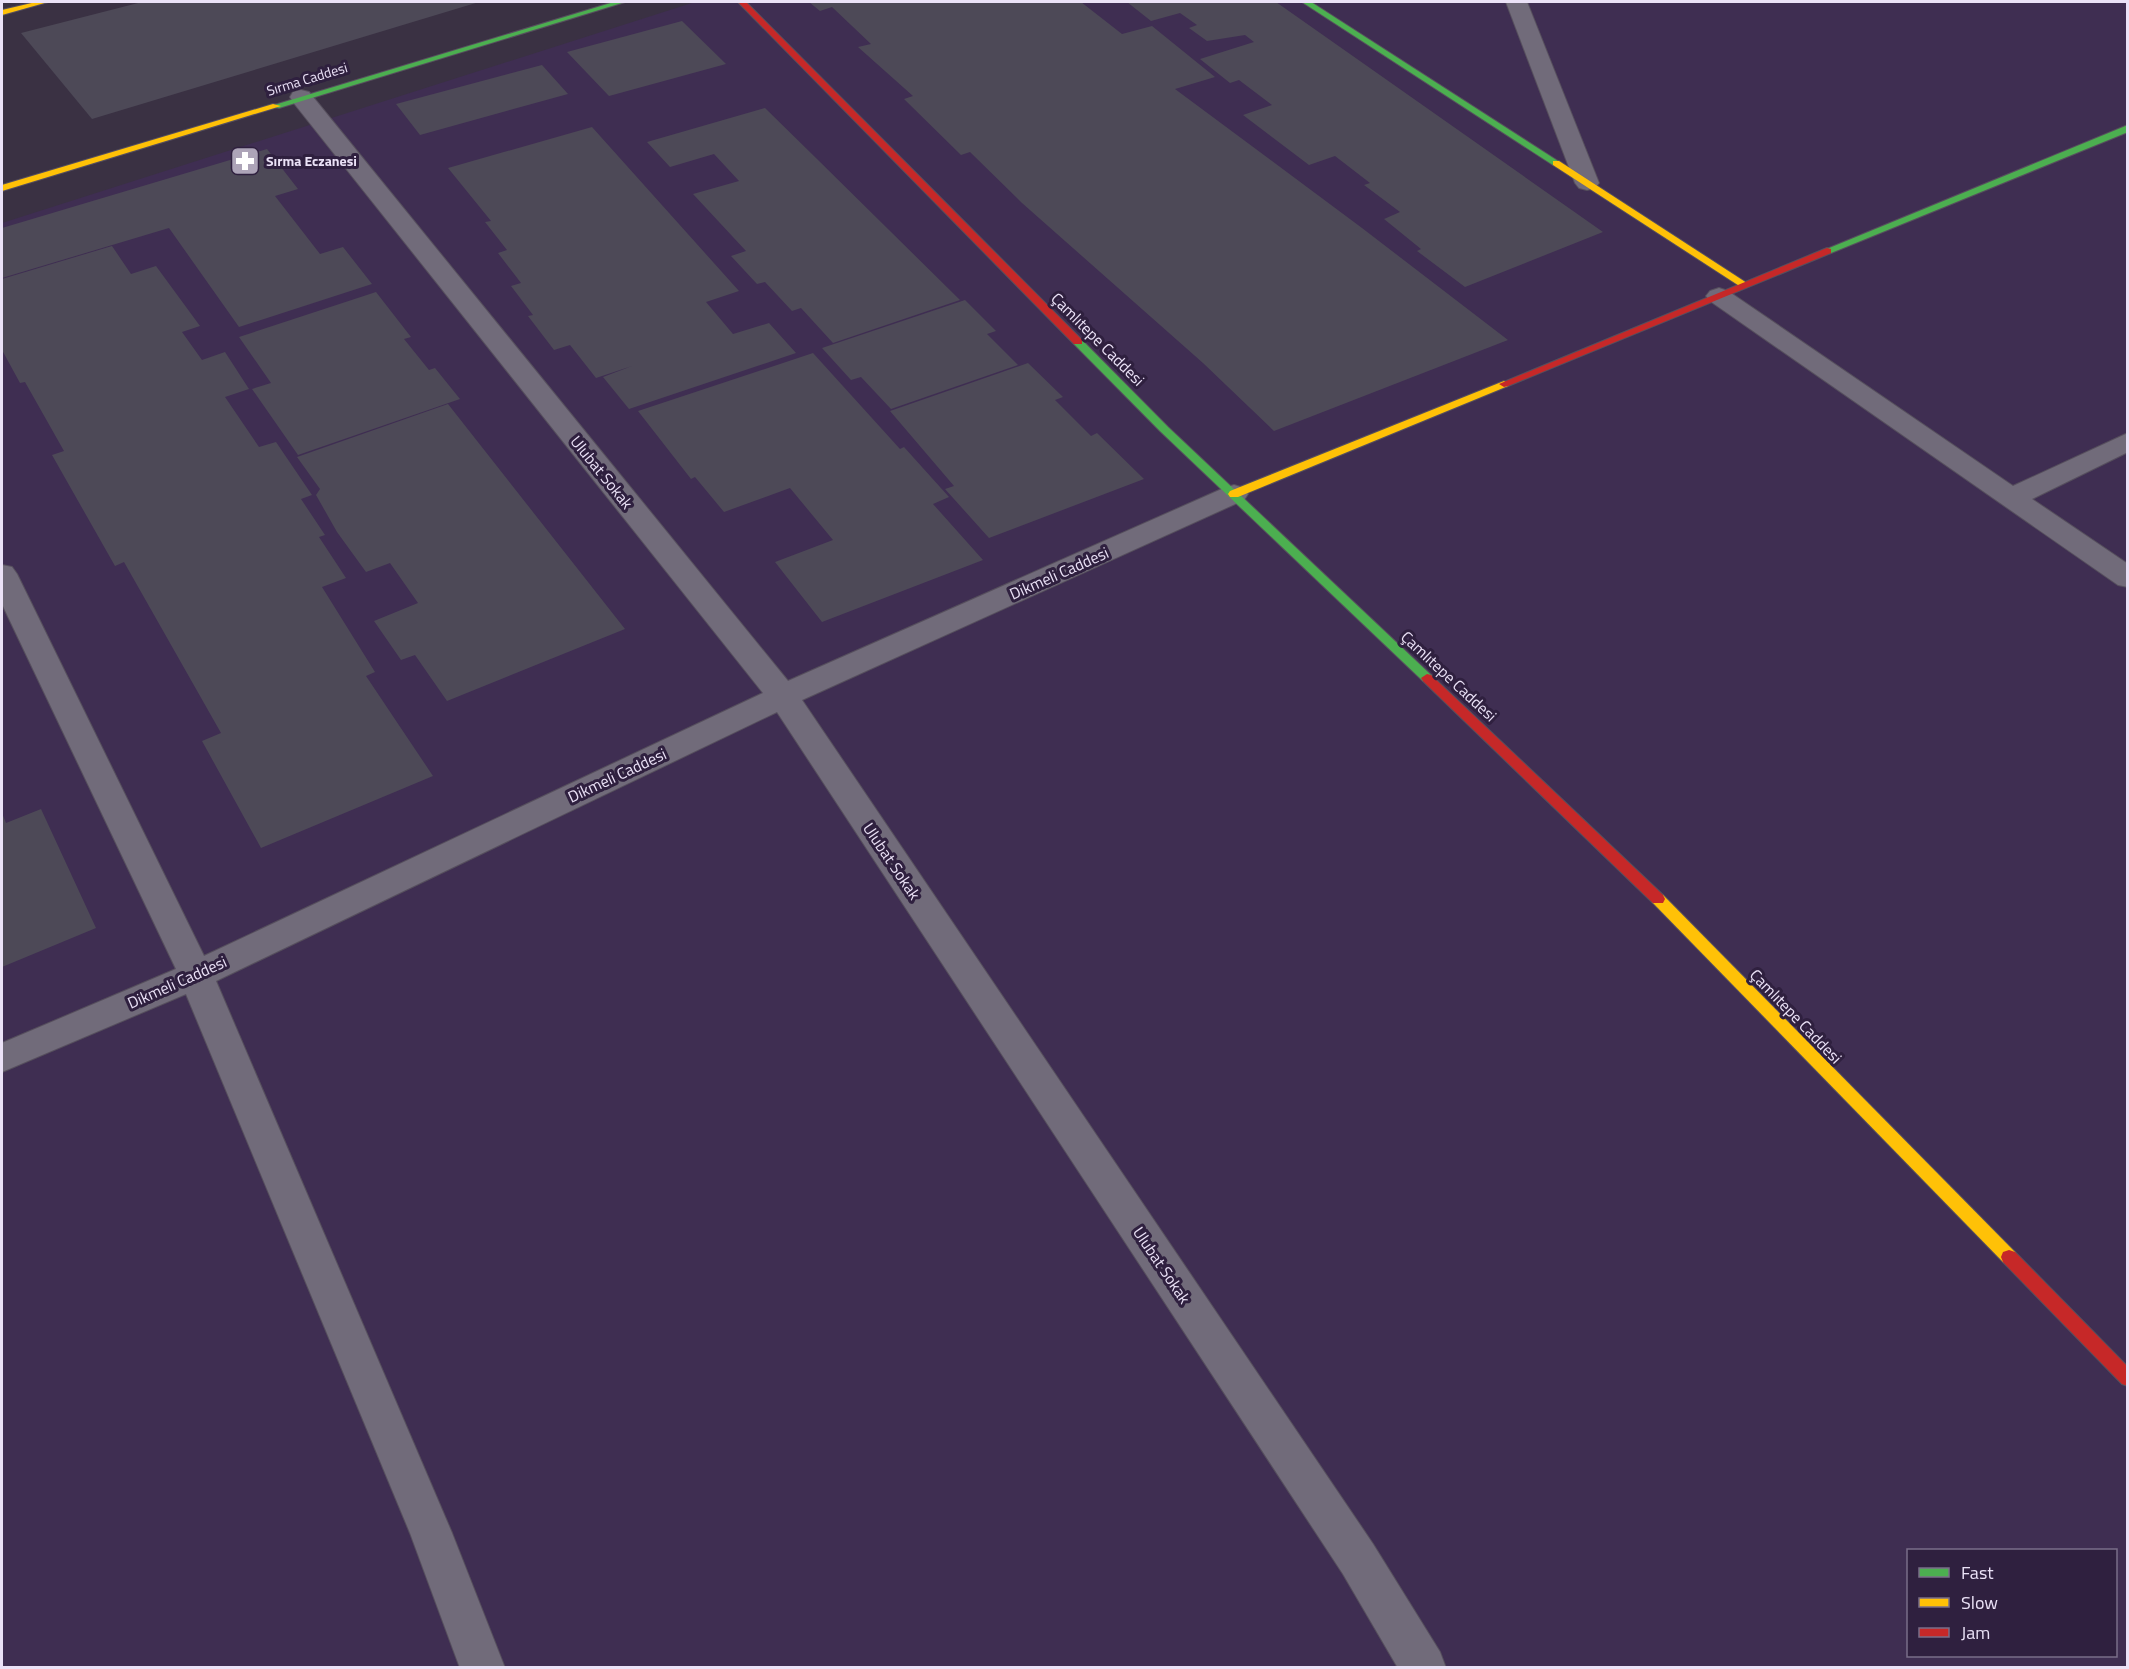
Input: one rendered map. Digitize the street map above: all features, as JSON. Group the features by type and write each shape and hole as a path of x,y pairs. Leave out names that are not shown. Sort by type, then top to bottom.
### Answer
{"street":[{"path":"2,13 44,2"},
{"name":"Sırma Caddesi","path":"2,188 621,2"},
{"name":"Çamlıtepe Caddesi","path":"742,2 1156,421 1636,876 2127,1379"},
{"path":"1306,2 1745,285"},
{"path":"1516,2 1587,183"},
{"name":"Ulubat Sokak","path":"301,97 783,696 1358,1559 1424,1668"},
{"path":"1234,494 2127,128"},
{"path":"1719,296 2127,579"},
{"path":"2011,498 2127,441"},
{"name":"Dikmeli Caddesi","path":"2,1058 196,975 783,696 1234,494"},
{"path":"2,574 196,975 426,1522 483,1668"}],"shaded area":[{"path":"695,2 2127,2 2127,1667 2,1667 2,223"}],"building":[{"path":"142,2 479,2 92,119 21,33"},
{"path":"809,2 1081,2 1122,34 1152,26 1215,77 1175,89 1508,340 1274,431 1203,363 1022,203 970,152 961,155 904,99 913,96 858,47 871,44 832,7 820,11"},
{"path":"1127,2 1276,2 1603,232 1465,287 1417,251 1421,249 1384,219 1400,212 1364,185 1370,183 1335,156 1309,165 1243,115 1272,105 1239,80 1230,83 1200,59 1254,42 1245,35 1207,41 1189,28 1197,25 1180,13 1151,21"},
{"path":"682,21 726,64 609,96 567,52"},
{"path":"542,65 568,94 420,135 396,104"},
{"path":"765,108 960,300 833,343 801,308 792,311 765,282 757,284 731,256 746,251 693,194 739,181 714,154 670,167 647,142"},
{"path":"592,127 739,291 706,302 733,334 769,323 796,353 629,409 603,377 632,366 596,378 570,345 554,350 528,316 533,315 511,286 521,283 498,253 507,250 485,222 491,221 448,168"},
{"path":"267,149 298,189 275,196 320,254 343,247 372,284 239,327 169,228 2,278 2,228"},
{"path":"112,246 131,274 156,266 200,326 182,332 202,360 225,352 249,389 225,397 259,447 276,442 312,495 301,499 325,535 319,537 346,578 322,587 375,672 366,676 433,776 261,848 202,741 221,733 124,562 115,566 52,455 64,451 25,382 20,383 2,350 2,279"},
{"path":"376,292 411,337 404,339 429,370 435,368 460,399 298,455 252,389 271,383 239,337"},
{"path":"965,300 996,331 987,334 1018,365 891,409 861,377 851,380 822,348"},
{"path":"813,353 900,449 904,447 949,497 933,504 983,560 822,622 775,562 833,540 790,488 724,512 695,477 691,479 638,411"},
{"path":"1028,363 1063,397 1055,400 1091,436 1097,433 1144,479 989,538 945,489 954,486 890,411"},
{"path":"448,404 625,629 447,701 415,655 401,660 374,621 418,603 390,563 366,572 337,532 316,495 320,489 297,457"},
{"path":"41,809 96,928 2,967 2,813 6,823"}],"traffic: fast":[{"path":"276,106 621,2"},
{"path":"1306,2 1556,163"},
{"path":"1827,251 2128,128"},
{"path":"1078,342 1164,429 1427,678"}],"traffic: slow":[{"path":"2,13 44,2"},
{"path":"2,188 276,106"},
{"path":"1556,163 1745,285"},
{"path":"1234,494 1504,384"},
{"path":"1658,899 2009,1257"}],"traffic: jam":[{"path":"742,2 1078,342"},
{"path":"1504,384 1827,251"},
{"path":"1427,678 1658,899"},
{"path":"2009,1257 2128,1379"}],"place":[{"name":"Sırma Eczanesi","path":"245,161"}]}
